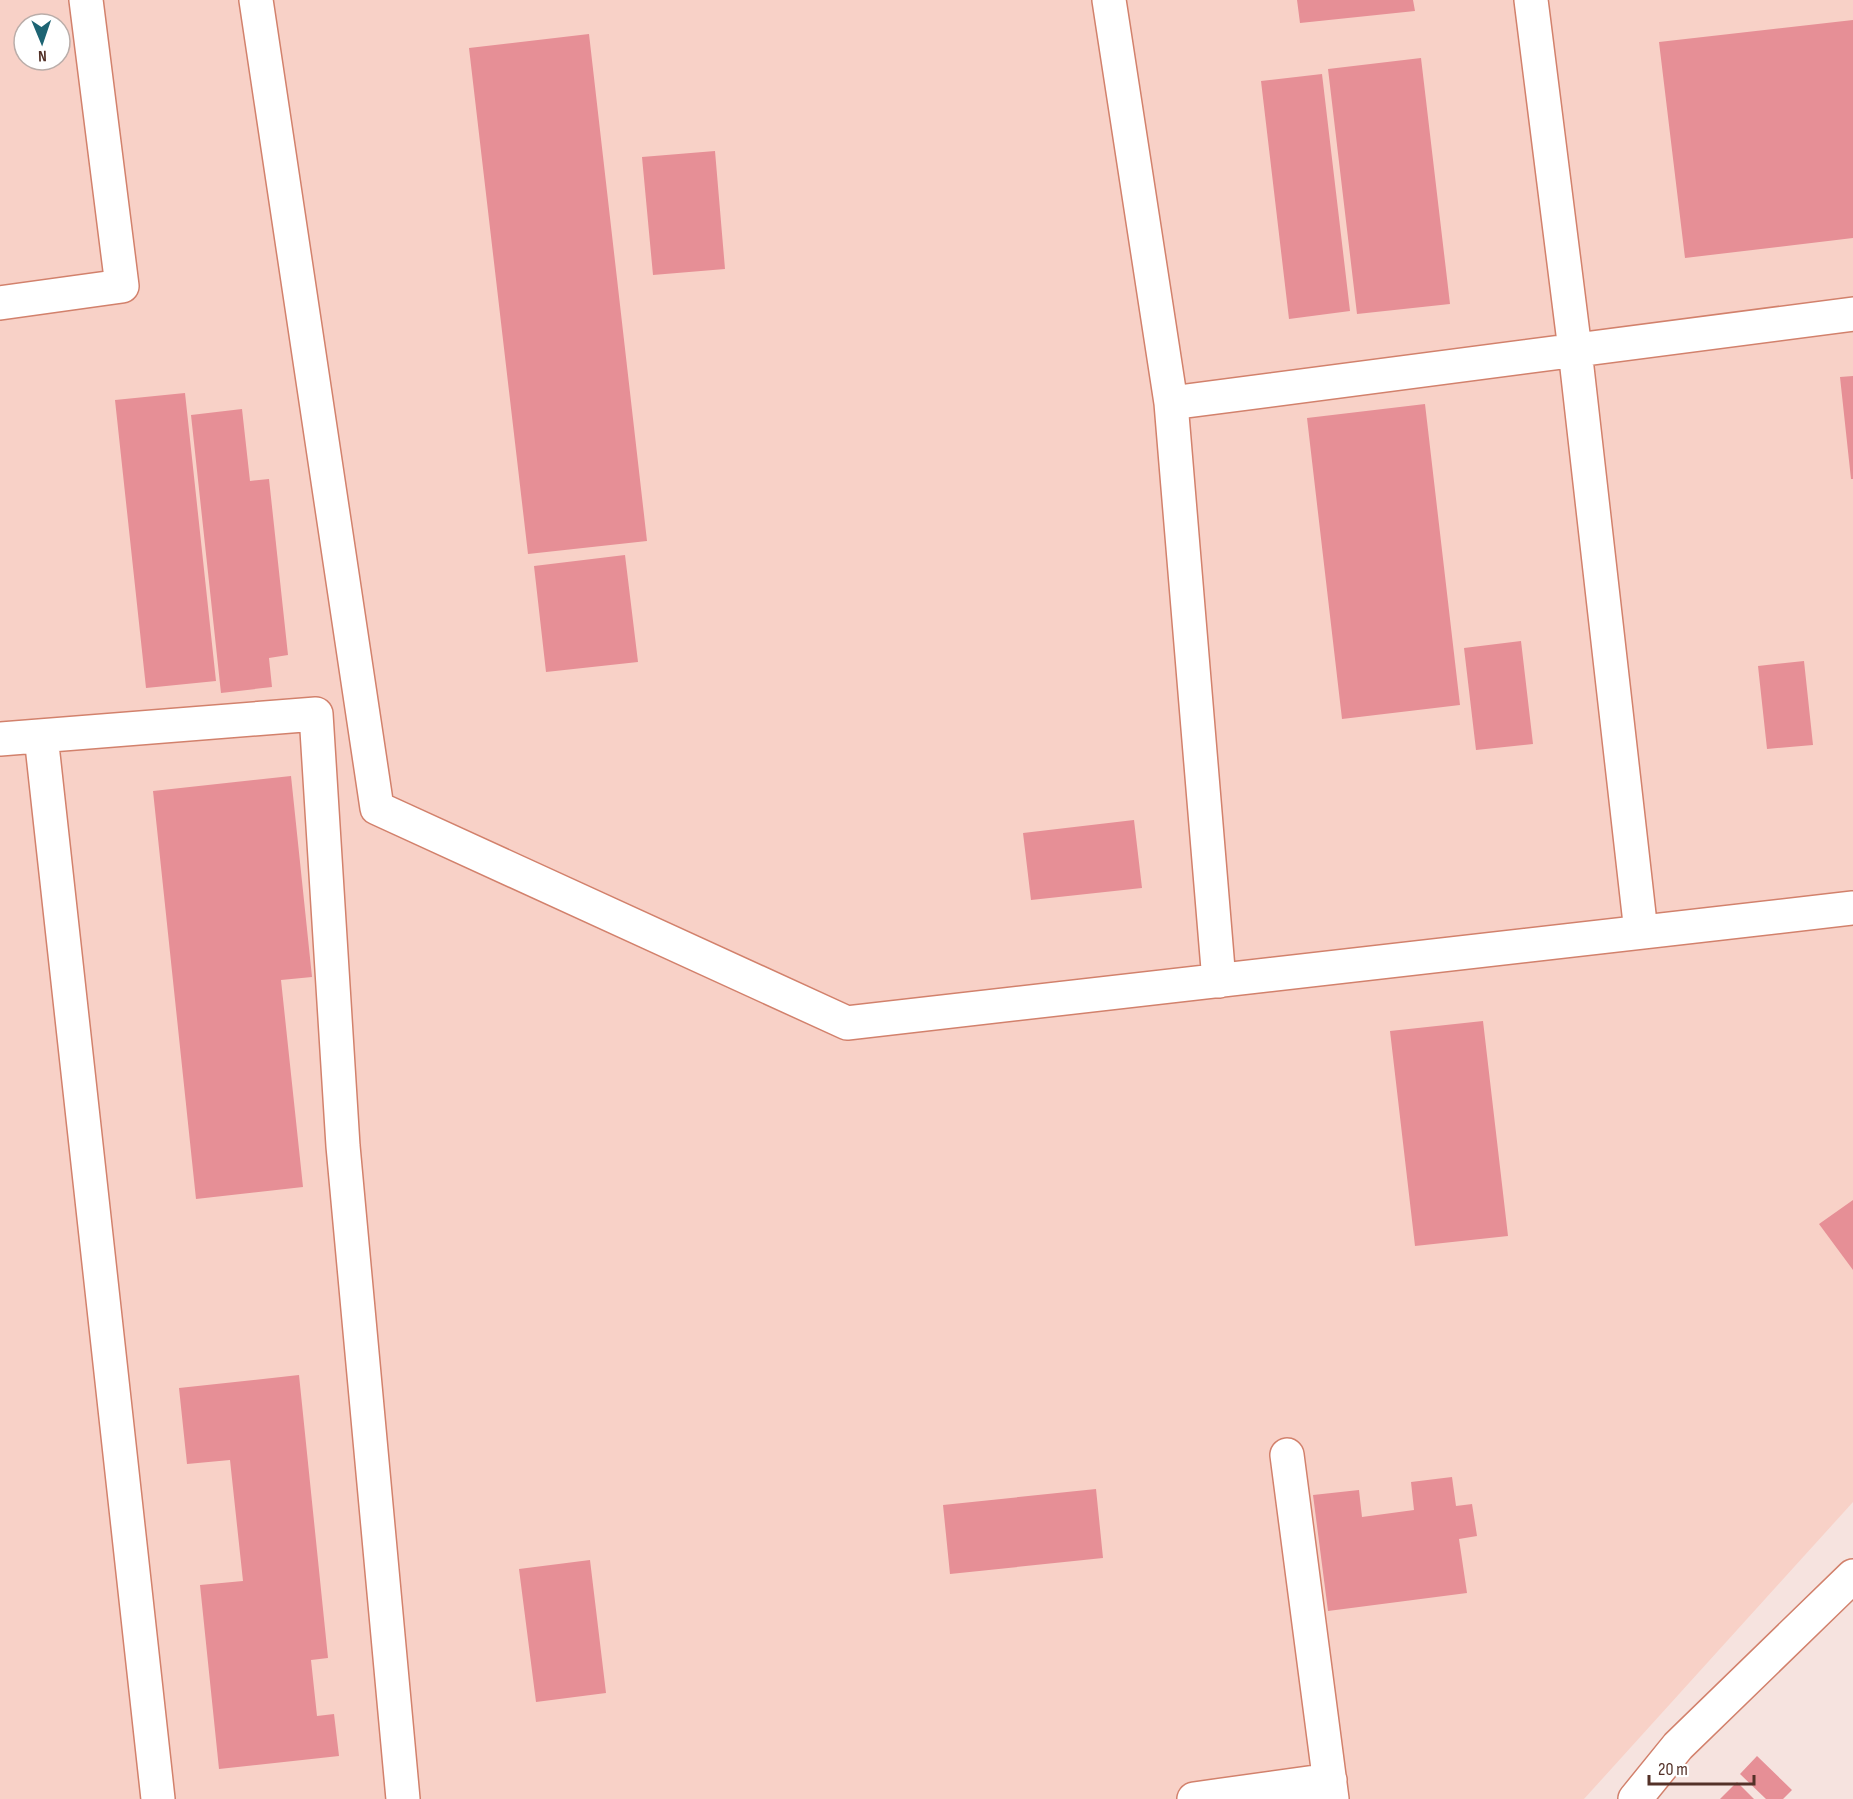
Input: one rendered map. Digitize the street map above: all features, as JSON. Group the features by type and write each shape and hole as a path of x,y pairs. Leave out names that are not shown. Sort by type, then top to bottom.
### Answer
{"street":[{"path":"0,303 122,286 86,0"},
{"path":"256,0 377,807 847,1023 1853,908"},
{"path":"1109,0 1171,403 1219,981"},
{"path":"1530,0 1575,350 1641,932"},
{"path":"1171,403 1853,314"},
{"path":"0,739 316,714 343,1146 403,1799"},
{"path":"41,736 158,1799"},
{"path":"1194,1799 1331,1790 1287,1455"},
{"path":"1635,1799 1678,1746 1853,1576"}],"shaded area":[{"path":"0,0 1853,0 1853,1502 1584,1799 0,1799"}],"building":[{"path":"1297,0 1413,0 1415,11 1300,23"},
{"path":"1853,20 1853,238 1685,258 1659,42"},
{"path":"589,34 647,541 528,554 469,48"},
{"path":"1421,58 1450,304 1357,314 1328,69"},
{"path":"1322,74 1350,311 1289,319 1261,81"},
{"path":"715,151 725,269 653,275 642,157"},
{"path":"1853,376 1853,479 1851,479 1840,377"},
{"path":"185,393 216,681 146,688 115,400"},
{"path":"1425,404 1460,705 1342,719 1307,418"},
{"path":"242,409 250,481 269,479 288,655 269,658 272,687 221,693 191,415"},
{"path":"625,555 638,662 546,672 534,566"},
{"path":"1521,641 1533,744 1476,750 1464,648"},
{"path":"1804,661 1813,745 1767,749 1758,666"},
{"path":"291,776 312,977 281,980 303,1187 196,1199 153,791"},
{"path":"1134,820 1142,888 1031,900 1023,833"},
{"path":"1483,1021 1508,1236 1415,1246 1390,1031"},
{"path":"1853,1200 1853,1270 1819,1224"},
{"path":"299,1375 328,1658 311,1660 317,1716 334,1714 339,1756 219,1769 200,1585 243,1581 230,1460 187,1464 179,1388"},
{"path":"1452,1477 1456,1506 1472,1504 1477,1536 1459,1539 1467,1593 1328,1611 1313,1495 1359,1490 1362,1517 1414,1510 1411,1482"},
{"path":"1096,1489 1103,1558 950,1574 943,1505"},
{"path":"590,1560 606,1693 536,1702 519,1569"},
{"path":"1757,1756 1792,1790 1783,1799 1766,1799 1740,1774"},
{"path":"1737,1782 1754,1799 1720,1799"}]}
